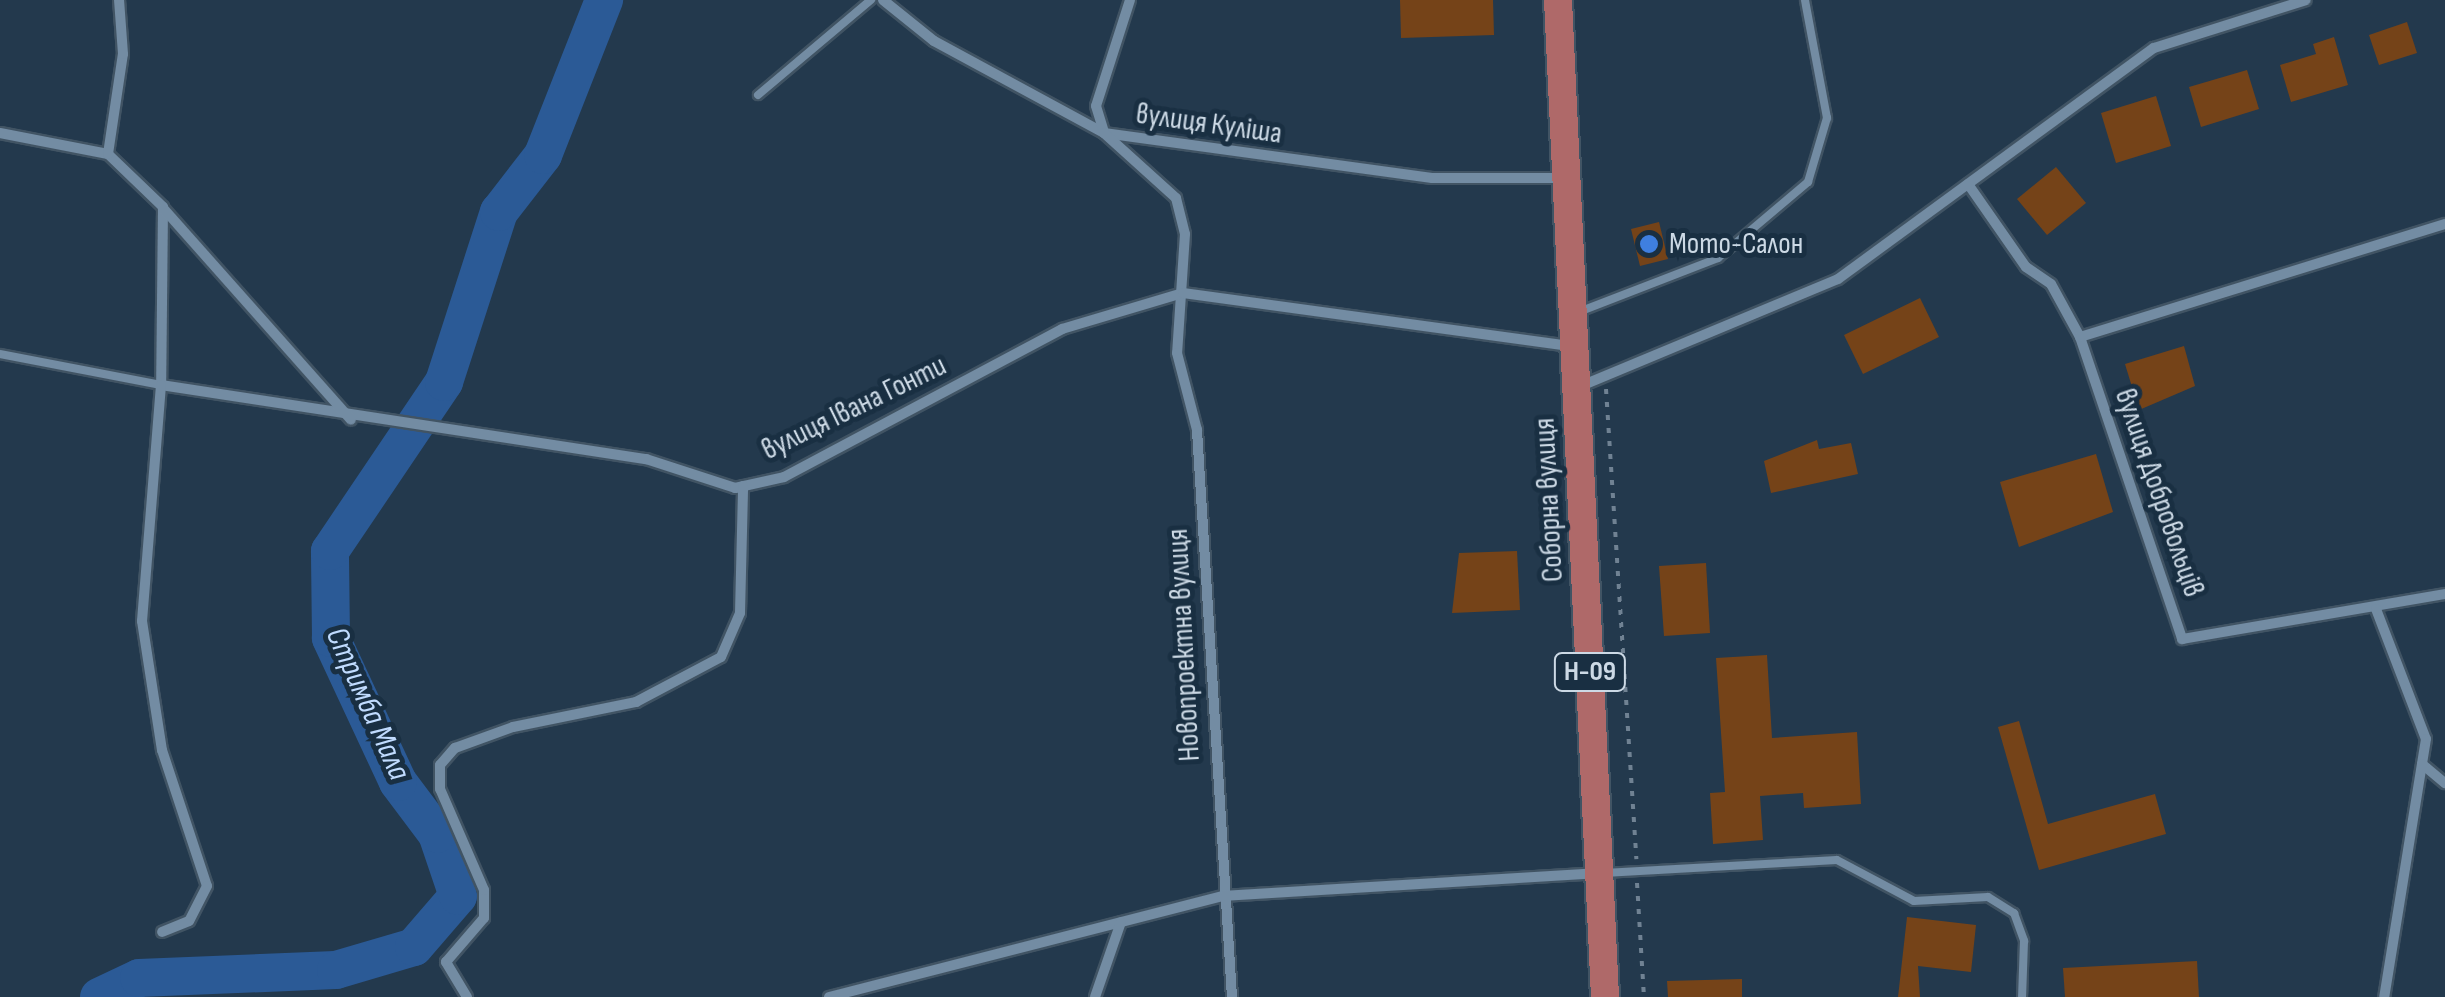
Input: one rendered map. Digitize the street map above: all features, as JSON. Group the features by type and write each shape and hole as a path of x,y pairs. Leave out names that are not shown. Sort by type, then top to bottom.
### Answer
{"main road":[{"name":"Соборна вулиця","path":"1558,0 1605,997"}],"street":[{"path":"108,154 123,54 119,0"},
{"name":"вулиця Куліша","path":"883,0 934,41 1104,134 1432,178 1566,178"},
{"path":"1104,134 1096,106 1130,0"},
{"path":"1576,389 1606,370 1838,279 2154,48 2306,0"},
{"path":"0,134 108,154 163,207 351,420"},
{"name":"Новопроектна вулиця","path":"1104,134 1176,198 1182,293 1177,352 1197,430 1232,997"},
{"name":"вулиця Добровольців","path":"1968,184 2026,267 2051,284 2080,337 2182,639 2376,609 2445,594"},
{"path":"162,932 189,922 206,886 162,750 142,620 161,386 163,207"},
{"path":"2080,337 2445,224"},
{"name":"вулиця Івана Гонти","path":"161,386 370,424 646,460 744,486 784,478 1062,329 1182,293 1573,346"},
{"path":"467,997 446,962 484,918 484,890 440,789 440,765 455,748 513,727 636,702 722,657 740,613 744,486"},
{"path":"2376,609 2426,739 2384,997"},
{"path":"2422,764 2445,783"},
{"path":"829,997 1223,896 1600,873"},
{"path":"1095,997 1121,922"}],"lane":[{"path":"758,95 871,0"},
{"path":"1572,314 1718,258 1808,182 1827,118 1805,0"},
{"path":"0,354 161,386"},
{"path":"1600,873 1837,860 1914,901 1988,896 2014,913 2024,941 2022,997"}],"path":[{"path":"1606,370 1644,997"}],"building":[{"path":"1400,0 1493,0 1494,35 1401,38"},
{"path":"2407,22 2417,53 2379,65 2369,35"},
{"path":"2334,37 2348,85 2291,102 2280,65 2316,54 2313,44"},
{"path":"2247,70 2259,109 2201,127 2189,87"},
{"path":"2156,96 2171,146 2116,163 2101,113"},
{"path":"2056,167 2086,203 2047,235 2017,199"},
{"name":"Мото-Салон","path":"1659,222 1668,259 1640,266 1631,229"},
{"path":"1920,298 1939,337 1863,374 1844,335"},
{"path":"2184,346 2195,386 2139,410 2125,364"},
{"path":"1817,440 1819,449 1851,443 1858,474 1771,493 1764,461"},
{"path":"2096,454 2113,512 2019,547 2000,482"},
{"path":"1517,551 1520,610 1452,613 1459,553"},
{"path":"1706,563 1710,633 1664,636 1659,566"},
{"path":"1767,655 1772,738 1857,732 1861,804 1804,808 1803,793 1760,796 1763,840 1713,844 1710,793 1725,792 1716,658"},
{"path":"2019,721 2048,824 2155,794 2166,834 2039,870 1998,727"},
{"path":"1907,917 1976,925 1971,972 1918,966 1920,997 1898,997"},
{"path":"2197,961 2199,997 2065,997 2063,968"},
{"path":"1742,979 1742,997 1668,997 1667,981"}],"waterway":[{"name":"Стримба Мала","path":"99,997 139,978 336,970 414,947 458,896 437,834 398,782 331,638 330,551 444,382 499,212 543,155 604,0"}],"place":[{"name":"Мото-Салон","path":"1649,244"}]}
